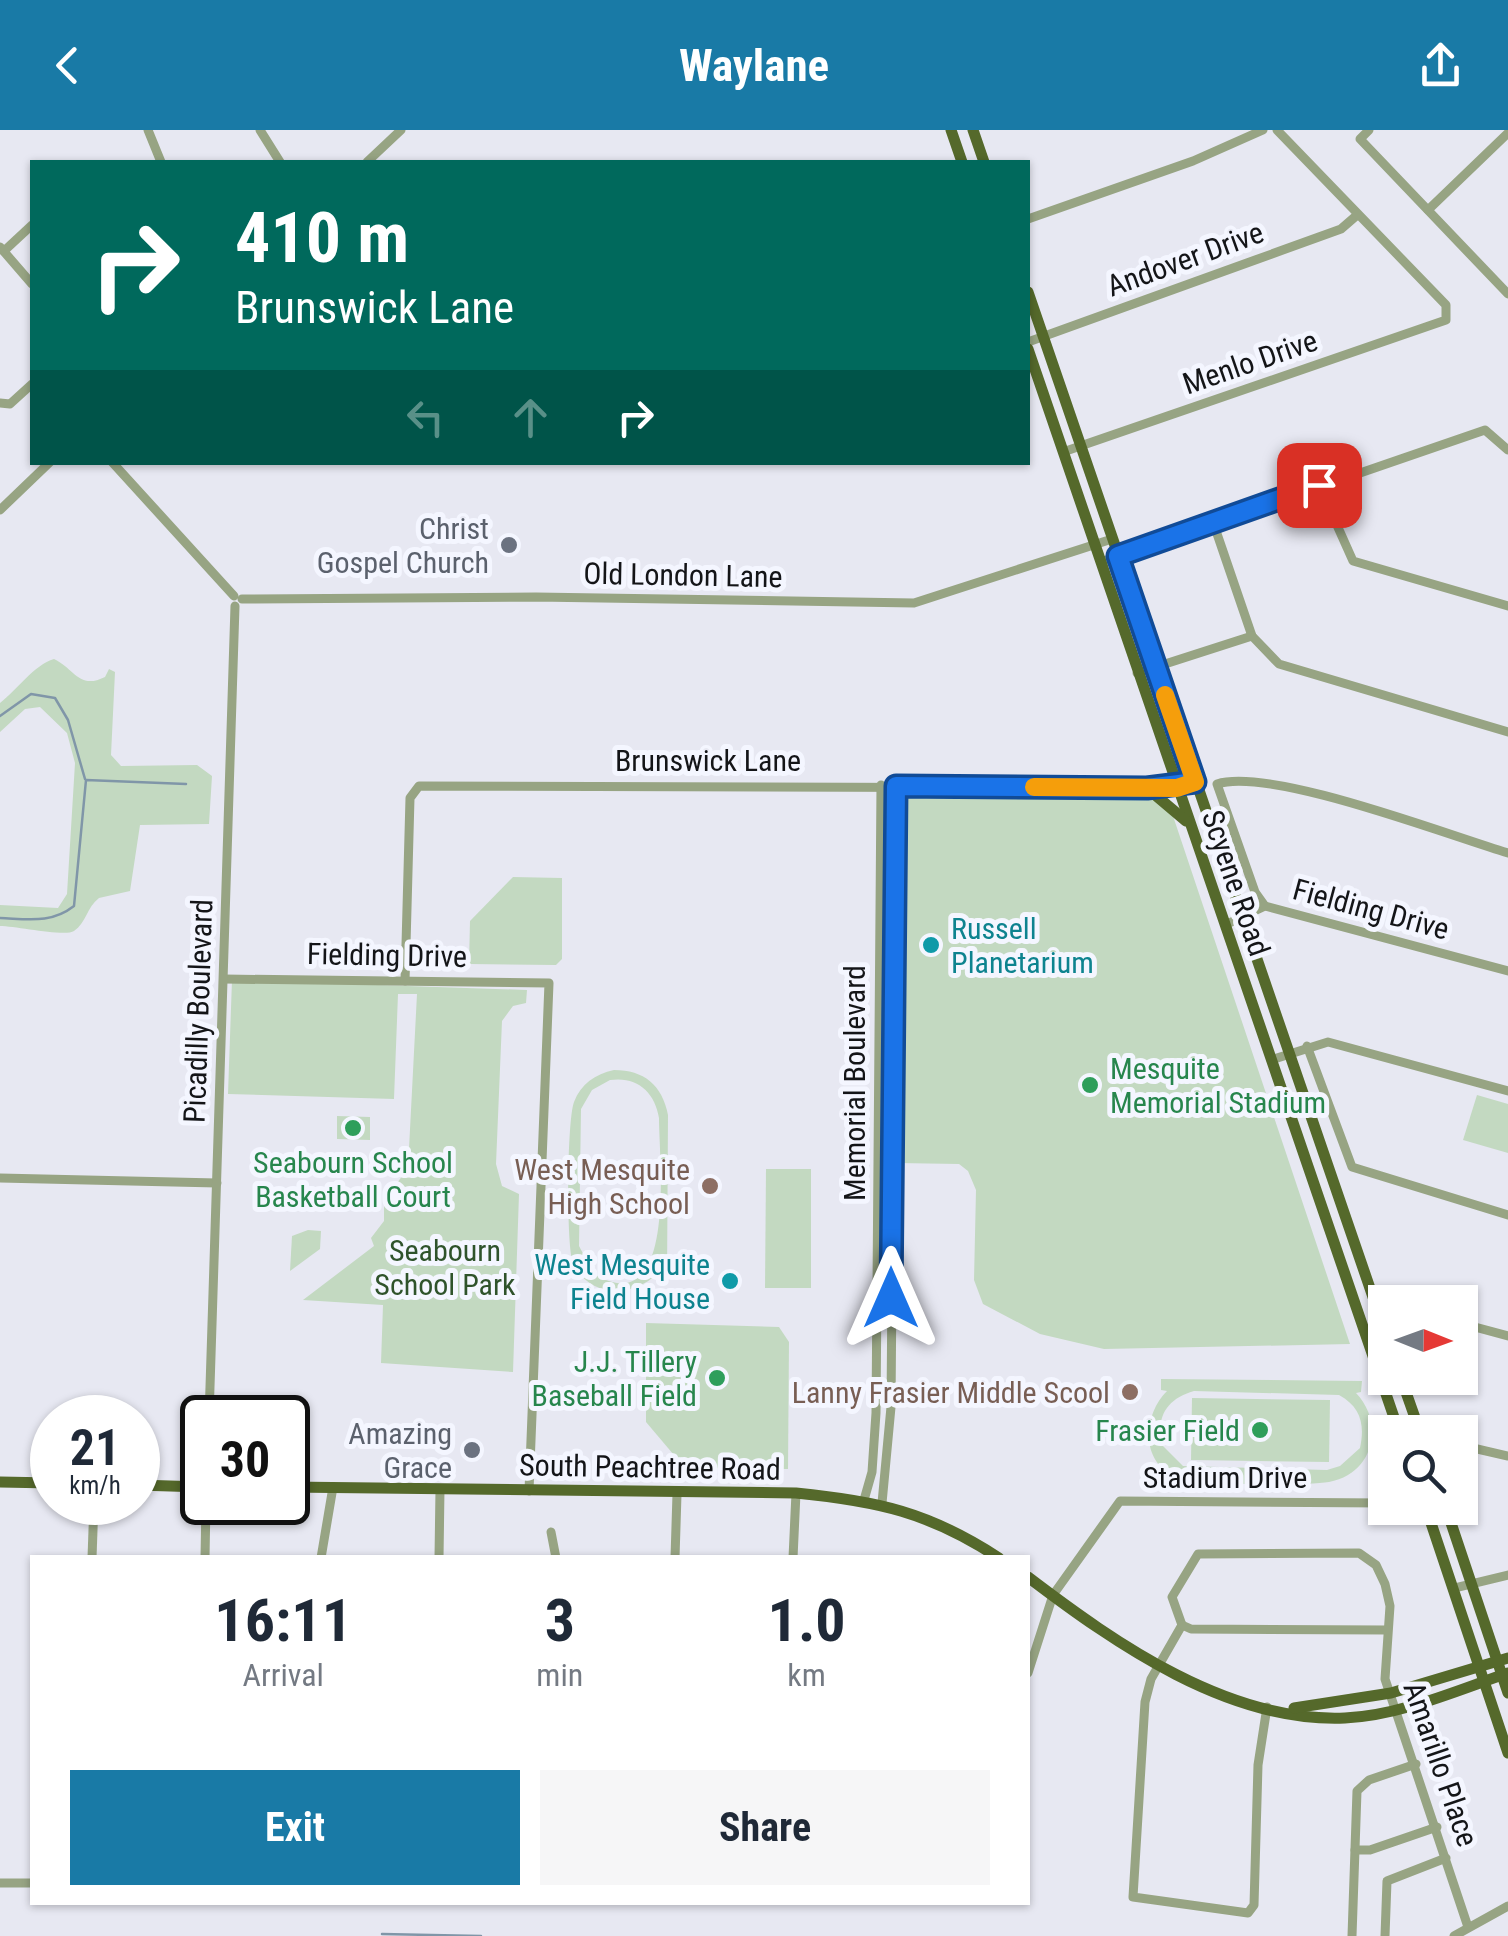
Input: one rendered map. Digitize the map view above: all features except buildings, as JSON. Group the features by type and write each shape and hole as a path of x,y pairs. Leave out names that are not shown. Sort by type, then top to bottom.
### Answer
{"main road":[{"path":"951,130 961,160"},
{"path":"973,130 983,160"},
{"name":"Scyene Road","path":"1030,298 1370,1285"},
{"name":"Scyene Road","path":"1030,352 1393,1415"},
{"path":"1147,788 1190,825"},
{"path":"0,1482 30,1483"},
{"name":"South Peachtree Road","path":"310,1487 796,1493 882,1503 944,1524 994,1555"},
{"path":"1432,1525 1508,1752"},
{"path":"1452,1525 1504,1667 1508,1692"},
{"path":"1030,1579 1158,1664 1204,1687 1271,1707 1346,1718 1397,1708 1504,1667"},
{"path":"1271,1707 1338,1704 1482,1674"}],"street":[{"path":"148,130 160,160"},
{"path":"260,130 279,160"},
{"path":"368,160 402,130"},
{"path":"1030,217 1193,161 1263,130"},
{"path":"1277,130 1356,216"},
{"path":"1370,130 1360,139 1508,294"},
{"path":"1428,210 1508,133"},
{"name":"Menlo Drive","path":"1063,452 1437,325 1448,314 1431,289 1356,216"},
{"name":"Andover Drive","path":"1030,345 1341,230 1356,216"},
{"path":"30,227 2,249 30,282"},
{"path":"0,404 10,404 30,386"},
{"path":"1101,562 1485,430 1508,450"},
{"path":"0,510 47,465"},
{"path":"115,465 237,600"},
{"path":"1319,485 1354,562 1508,606"},
{"path":"1214,522 1252,636 1279,664 1508,732"},
{"name":"Old London Lane","path":"237,600 536,597 914,603 1112,539"},
{"name":"Picadilly Boulevard","path":"210,1395 237,600"},
{"path":"1137,673 1252,636"},
{"path":"1265,906 1255,892 1217,784 1244,778 1321,797 1508,854"},
{"name":"Brunswick Lane","path":"406,981 410,798 418,786 1177,788 1195,782"},
{"name":"Memorial Boulevard","path":"864,1500 872,1472 876,1413 880,786"},
{"name":"Memorial Boulevard","path":"882,1503 890,1407 896,786"},
{"name":"Fielding Drive","path":"1224,925 1243,920 1265,906 1508,972"},
{"name":"Fielding Drive","path":"224,978 550,983 530,1491"},
{"path":"1271,1060 1328,1042 1508,1091"},
{"path":"1307,1046 1352,1167 1508,1215"},
{"path":"0,1178 217,1183"},
{"path":"1478,1327 1508,1336"},
{"path":"1478,1449 1508,1456"},
{"path":"322,1555 333,1487"},
{"path":"438,1555 440,1490"},
{"path":"793,1555 796,1493"},
{"path":"675,1555 677,1494"},
{"name":"Stadium Drive","path":"1053,1596 1120,1501 1368,1503"},
{"path":"92,1555 93,1525"},
{"path":"205,1555 206,1525"},
{"path":"550,1532 555,1555"},
{"name":"Amarillo Place","path":"1182,1624 1172,1596 1198,1554 1359,1553 1370,1558 1385,1584 1390,1606 1384,1666 1468,1927"},
{"path":"1454,1588 1508,1575"},
{"path":"1030,1667 1053,1596"},
{"path":"1271,1707 1257,1784 1256,1896 1248,1913 1142,1902 1133,1896 1140,1739 1148,1690 1158,1664 1182,1624 1192,1628 1387,1630"},
{"path":"1352,1936 1357,1791 1369,1780 1416,1764"},
{"path":"1355,1850 1370,1850 1437,1828"},
{"path":"1385,1936 1387,1880 1446,1858"},
{"path":"0,1883 30,1883"},
{"path":"1454,1936 1508,1906"}],"green space":[{"path":"54,659 83,680 105,677 109,669 115,672 111,755 121,766 197,765 212,776 209,824 140,825 130,891 99,898 78,928 69,933 0,926 0,905 58,908 67,894 75,763 67,733 40,707 25,709 0,732 0,703 33,672"},
{"name":"Mesquite Memorial Stadium","path":"905,795 1151,798 1172,813 1350,1344 1104,1349 1040,1334 983,1304 974,1280 976,1190 968,1171 959,1164 897,1163"},
{"path":"513,877 562,878 562,959 556,965 469,964 470,921"},
{"name":"Seabourn School Park","path":"232,980 527,990 526,1003 513,1006 502,1021 496,1164 502,1186 519,1194 513,1372 381,1363 383,1305 303,1300 374,1246 371,1238 384,1221 384,1201 408,1168 417,994 398,994 394,1099 228,1094"},
{"path":"614,1070 650,1081 661,1095 668,1115 667,1282 657,1283 657,1274 636,1287 612,1291 589,1283 573,1263 569,1157 577,1096 595,1077","holes":["620,1079 643,1088 657,1109 661,1166 658,1230 651,1257 640,1276 621,1283 594,1274 579,1246 581,1109 592,1090"]},
{"path":"1477,1095 1508,1104 1508,1153 1463,1140"},
{"name":"Seabourn School Basketball Court","path":"337,1116 370,1117 370,1140 337,1139"},
{"path":"766,1169 811,1169 811,1288 765,1288"},
{"path":"308,1230 321,1231 320,1249 290,1271 292,1236"},
{"name":"J.J. Tillery Baseball Field","path":"646,1323 779,1327 789,1342 788,1469 694,1468 679,1461 646,1422"},
{"path":"1161,1379 1362,1381 1361,1392 1356,1393 1369,1415 1368,1451 1356,1469 1329,1482 1255,1484 1182,1479 1158,1464 1149,1440 1152,1414 1167,1391 1161,1390","holes":["1194,1391 1339,1395 1357,1411 1361,1424 1360,1448 1340,1466 1327,1470 1183,1466 1163,1446 1161,1427 1165,1411 1176,1399"]},
{"name":"Frasier Field","path":"1192,1398 1330,1400 1329,1462 1191,1460"}],"waterway":[{"path":"0,716 31,694 55,698 68,720 85,779"},
{"path":"0,918 48,918 74,906 86,780 186,784"},
{"path":"382,1934 481,1936"}],"slow traffic":[{"path":"1034,787 1177,788 1195,782 1165,695"}],"place":[{"name":"Christ Gospel Church","path":"509,545"},
{"name":"Russell Planetarium","path":"931,945"},
{"name":"Mesquite Memorial Stadium","path":"1090,1085"},
{"name":"Seabourn School Basketball Court","path":"353,1128"},
{"name":"West Mesquite High School","path":"710,1186"},
{"name":"West Mesquite Field House","path":"730,1281"},
{"name":"J.J. Tillery Baseball Field","path":"717,1378"},
{"name":"Lanny Frasier Middle Scool","path":"1130,1392"},
{"name":"Frasier Field","path":"1260,1430"},
{"name":"Amazing Grace","path":"472,1450"}],"route":[{"path":"891,1298 896,786 1177,788 1195,782 1118,556 1319,485"}]}
